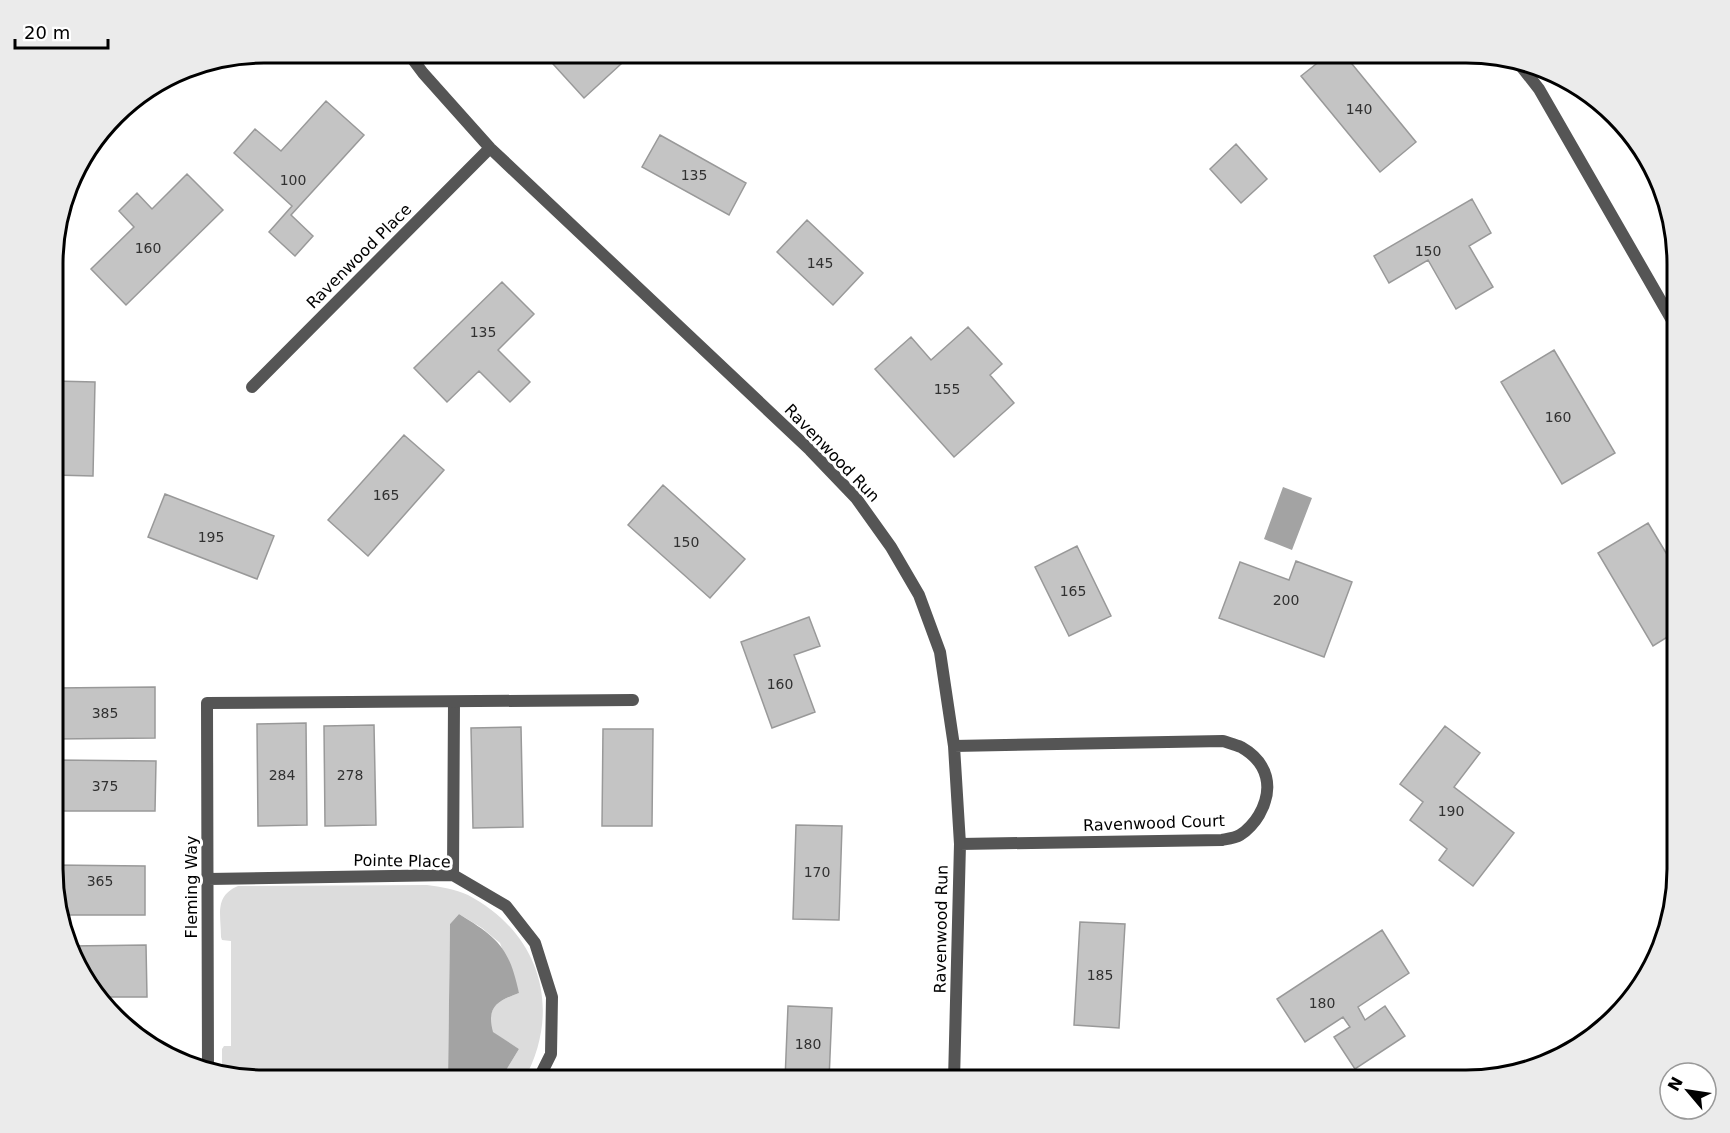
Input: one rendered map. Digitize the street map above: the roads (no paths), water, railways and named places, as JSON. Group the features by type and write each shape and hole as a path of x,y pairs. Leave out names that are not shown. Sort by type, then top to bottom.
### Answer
{"street":[{"name":"Ravenwood Run","path":"416,63 490,148 801,441 856,498 891,548 919,595 940,652 954,746 960,844 954,1070"},
{"path":"1526,73 1539,90 1667,312"},
{"name":"Ravenwood Place","path":"252,387 490,148"},
{"path":"453,875 454,702 633,700"},
{"name":"Fleming Way","path":"208,1062 207,703 454,702"},
{"name":"Ravenwood Court","path":"954,746 1223,741 1241,747 1257,760 1266,772 1269,787 1264,807 1255,822 1240,835 1222,840 960,844"},
{"name":"Pointe Place","path":"208,879 453,875 506,906 535,944 552,997 551,1054 543,1070"}]}
